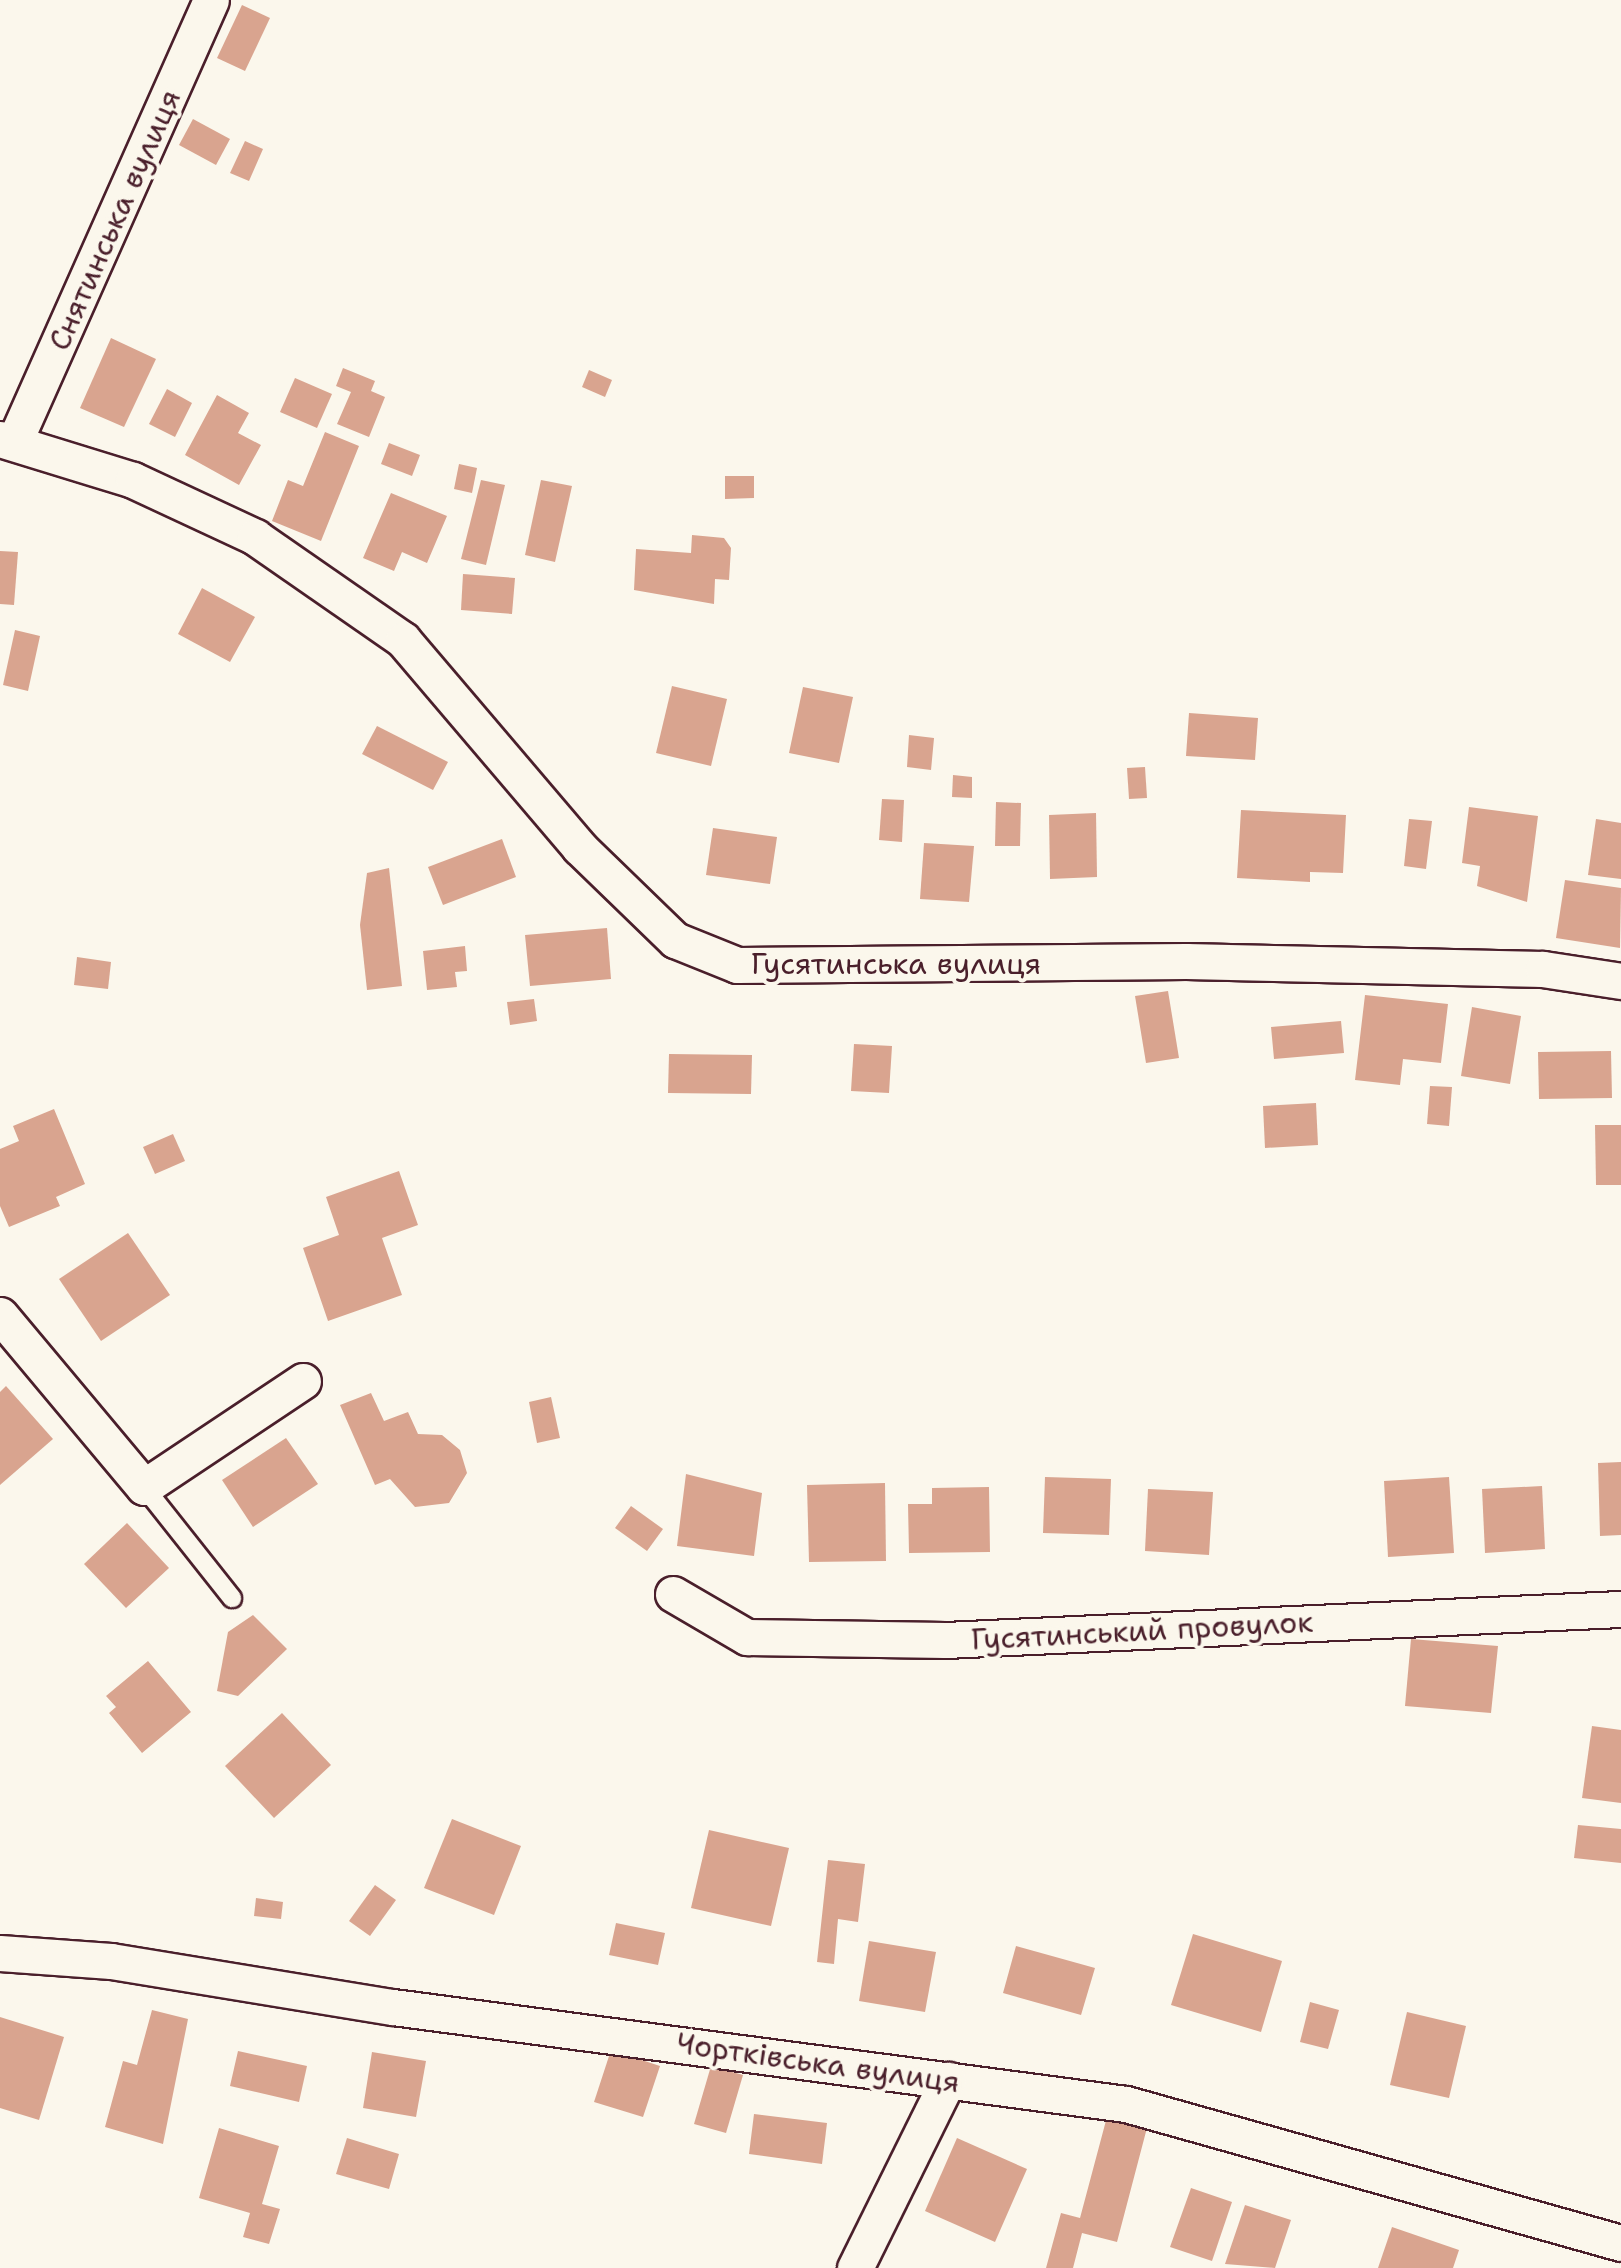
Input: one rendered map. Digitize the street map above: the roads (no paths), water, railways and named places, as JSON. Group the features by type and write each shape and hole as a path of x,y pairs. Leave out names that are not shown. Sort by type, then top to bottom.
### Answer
{"street":[{"name":"Снятинська вулиця","path":"8,439 211,0"},
{"name":"Гусятинська вулиця","path":"8,439 133,480 255,537 402,640 592,861 675,940 737,965 1186,961 1542,968 1621,981"},
{"path":"0,1315 144,1487 303,1381"},
{"name":"Гусятинський провулок","path":"673,1594 747,1636 925,1640 1621,1608"},
{"name":"Чортківська вулиця","path":"0,1953 110,1961 1126,2104 1621,2242"},
{"path":"855,2268 948,2080"}],"lane":[{"path":"144,1487 232,1598"}]}
